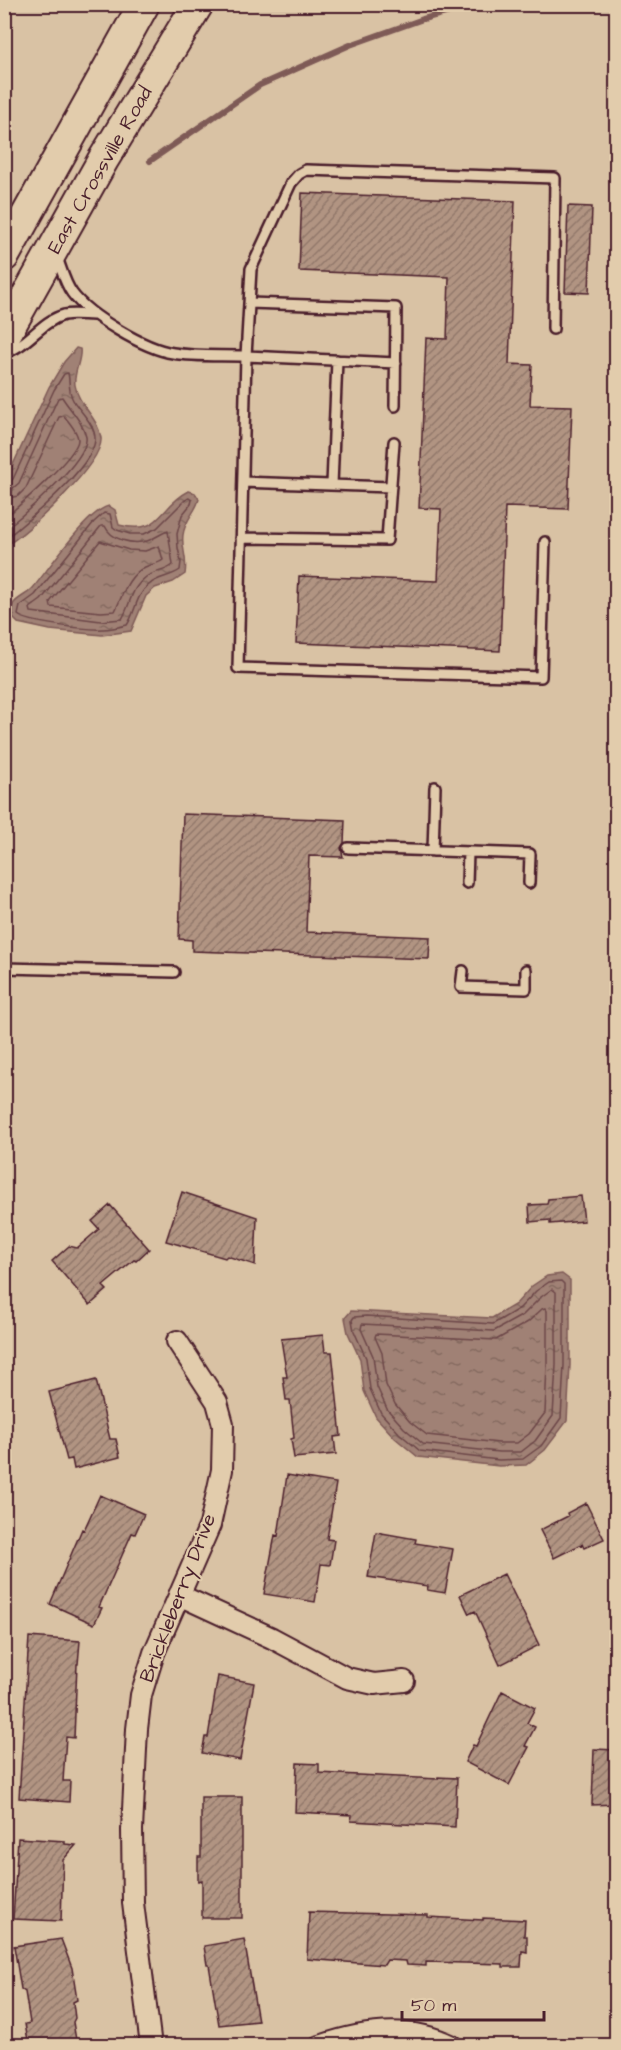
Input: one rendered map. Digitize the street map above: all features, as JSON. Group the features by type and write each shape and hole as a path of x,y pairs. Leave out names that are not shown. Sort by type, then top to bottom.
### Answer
{"main road":[{"name":"East Crossville Road","path":"4,256 144,4"},
{"name":"East Crossville Road","path":"4,337 103,160 198,4"}],"street":[{"name":"Brickleberry Drive","path":"151,2046 133,1903 132,1830 141,1695 154,1653 210,1525 222,1470 223,1424 217,1402 177,1341"},
{"path":"179,1595 272,1638 346,1678 374,1684 404,1681"},
{"path":"320,2046 335,2040 385,2032 414,2032 434,2036 452,2046"}],"lane":[{"path":"545,542 541,677 238,668 250,269 291,183 299,174 306,170 555,178 553,329"},
{"path":"54,248 72,294 93,315 154,348 172,353 396,363"},
{"path":"249,303 396,308 395,405"},
{"path":"4,353 13,350 56,318 67,314 93,315"},
{"path":"332,485 337,360"},
{"path":"242,538 387,540 393,442"},
{"path":"243,482 391,487"},
{"path":"433,851 435,787"},
{"path":"348,848 530,854 529,883"},
{"path":"467,883 468,852"},
{"path":"4,968 174,972"},
{"path":"463,971 462,987 526,990 526,970"}],"water":[{"path":"76,348 80,349 80,353 75,385 80,399 99,431 101,438 99,449 62,497 29,528 5,546 5,482 49,387 64,362"},
{"path":"189,491 195,493 199,499 183,535 185,574 173,582 155,588 146,596 131,631 102,635 50,630 18,623 12,617 14,603 33,588 80,529 100,510 109,506 115,510 119,525 144,527 152,523"},
{"path":"562,1274 570,1280 570,1365 567,1421 545,1450 526,1465 499,1466 418,1457 395,1438 376,1417 364,1391 360,1359 348,1333 345,1318 351,1311 492,1318 516,1304 532,1286 547,1276"}],"building":[{"path":"302,193 515,201 509,364 532,365 530,405 572,406 568,509 505,507 500,651 296,643 299,576 438,581 441,509 419,508 426,338 447,339 449,277 299,271"},
{"path":"568,206 592,207 589,293 565,292"},
{"path":"183,814 345,820 344,843 341,848 343,857 309,856 306,932 430,937 429,959 192,951 192,940 179,939"},
{"path":"182,1192 257,1217 255,1265 166,1241"},
{"path":"581,1196 584,1221 550,1224 550,1220 530,1222 529,1205 547,1204 548,1199"},
{"path":"110,1205 149,1249 103,1286 107,1290 90,1305 52,1261 69,1246 77,1248 99,1229 92,1221"},
{"path":"323,1335 325,1352 332,1352 341,1436 334,1437 336,1454 294,1458 290,1400 286,1400 283,1377 287,1377 281,1339"},
{"path":"96,1380 110,1439 116,1439 120,1457 74,1469 72,1459 67,1460 49,1392"},
{"path":"287,1475 336,1483 327,1539 334,1540 330,1565 321,1564 315,1602 264,1594 275,1535 278,1536"},
{"path":"100,1495 144,1514 135,1534 132,1533 99,1607 102,1608 94,1624 50,1604 82,1529 84,1530"},
{"path":"586,1503 604,1539 584,1548 582,1544 554,1558 540,1530 568,1516 567,1513"},
{"path":"376,1532 416,1539 415,1543 453,1549 445,1593 427,1590 428,1586 368,1577"},
{"path":"504,1574 539,1645 500,1665 475,1611 469,1614 460,1595"},
{"path":"29,1637 80,1641 74,1738 66,1737 63,1781 70,1781 69,1802 19,1798"},
{"path":"218,1676 254,1683 240,1760 202,1753 205,1737 208,1737"},
{"path":"502,1691 535,1708 527,1723 535,1727 525,1746 529,1747 509,1785 465,1762 473,1745 476,1746"},
{"path":"594,1749 616,1750 616,1804 592,1805"},
{"path":"297,1763 319,1764 319,1773 457,1778 455,1827 351,1821 352,1815 295,1812"},
{"path":"201,1797 242,1797 242,1918 202,1918 202,1880 198,1881 198,1857 201,1857"},
{"path":"18,1838 65,1841 65,1844 76,1845 63,1860 61,1921 13,1919"},
{"path":"309,1912 525,1920 524,1936 527,1936 527,1952 522,1951 521,1967 503,1967 503,1964 426,1962 426,1966 407,1965 406,1961 387,1960 384,1965 307,1959"},
{"path":"61,1939 72,1968 77,2000 73,2002 75,2018 73,2022 77,2046 29,2046 25,2024 30,2023 25,1992 21,1989 14,1946"},
{"path":"244,1939 258,2021 219,2025 204,1946"}],"waterway":[{"path":"150,161 260,85 350,45 423,19 479,4"}]}
